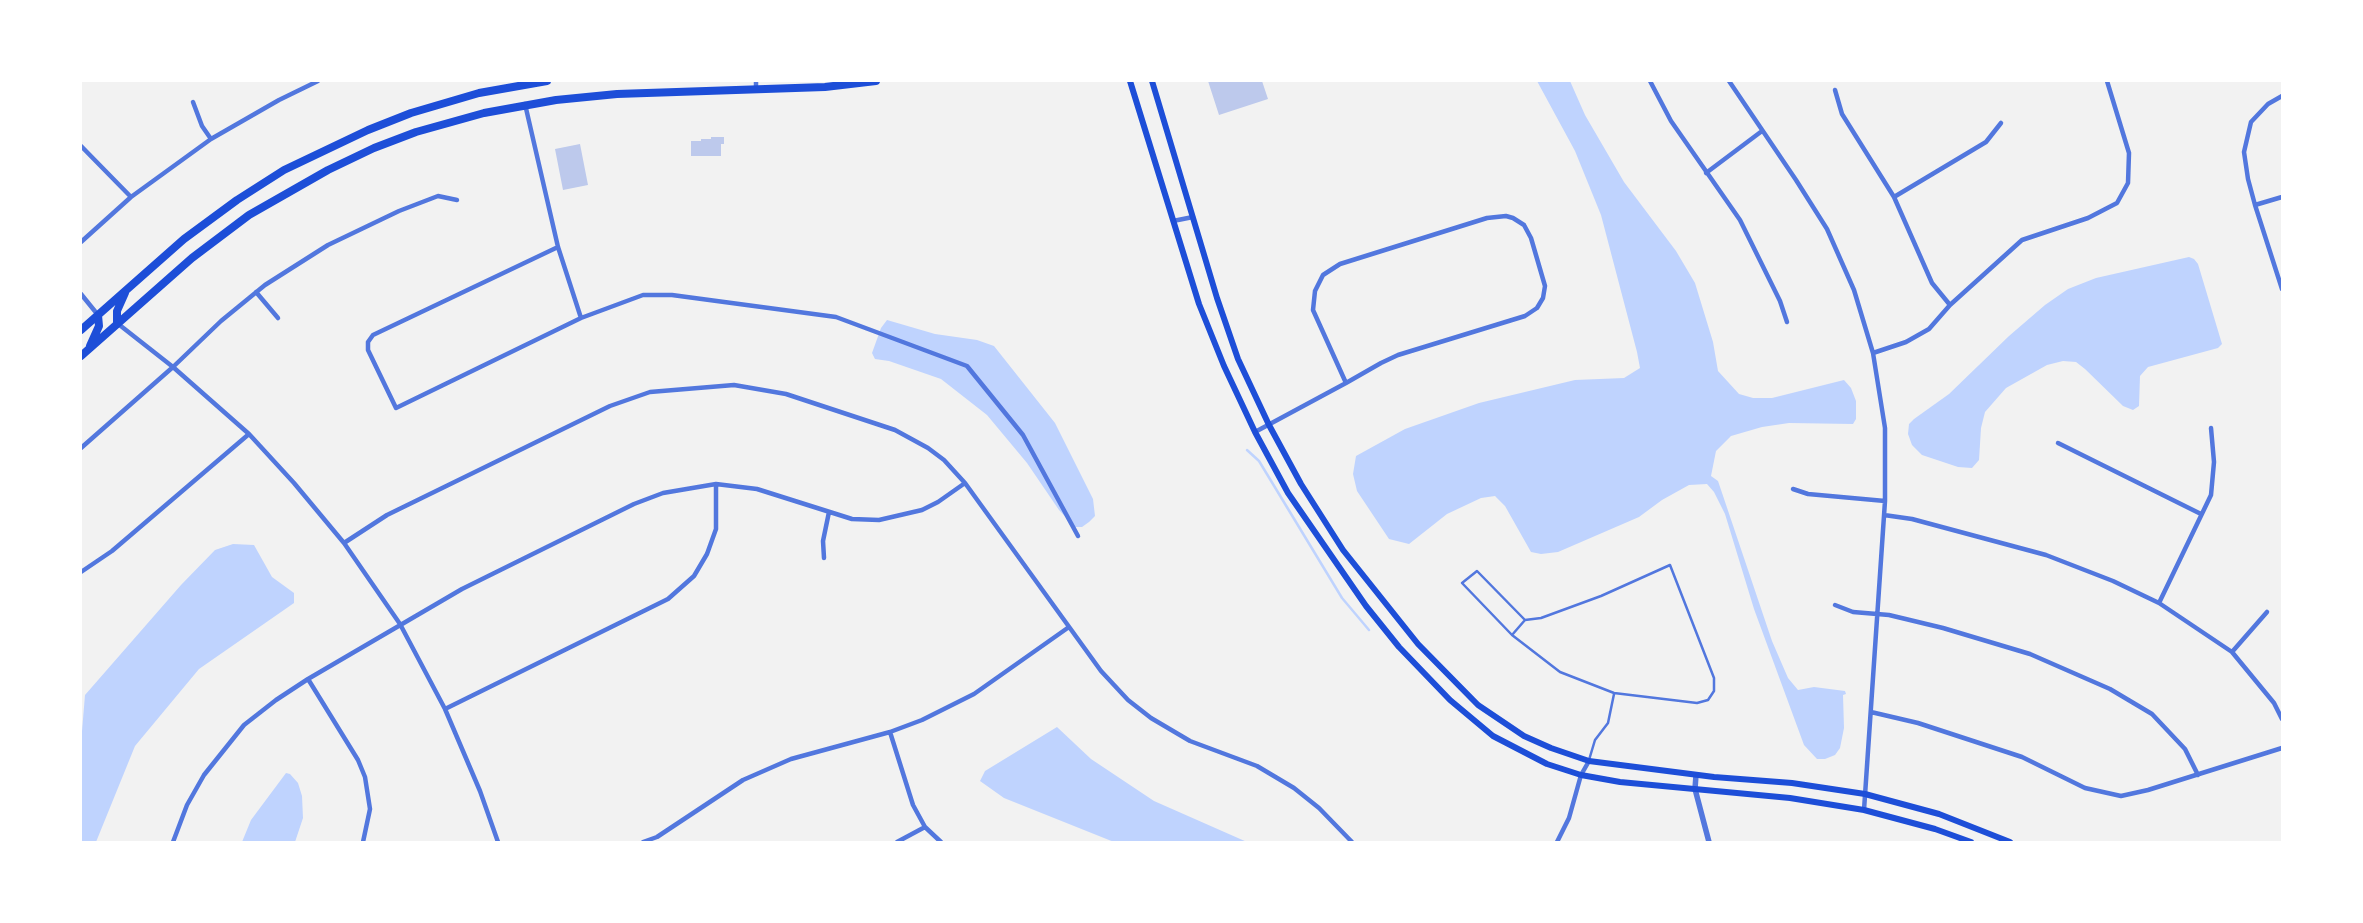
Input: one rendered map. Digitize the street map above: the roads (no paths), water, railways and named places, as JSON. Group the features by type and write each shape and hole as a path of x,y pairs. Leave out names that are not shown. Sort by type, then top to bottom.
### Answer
{"main road":[{"path":"81,330 184,239 237,200 284,170 321,151 411,114 479,93 548,81"},
{"path":"81,356 192,258 249,216 296,187 374,148 416,132 484,112 525,104 602,95 825,87 876,81"},
{"path":"1130,81 1199,304 1224,366 1255,432 1288,493 1372,614 1399,647 1463,712 1493,736 1547,764 1581,775 1620,782 1790,798 1864,810 1935,829 1970,842"},
{"path":"1152,81 1217,298 1238,359 1269,425 1301,484 1344,550 1418,644 1463,691 1502,723 1551,748 1589,761 1696,775 1792,783 1865,794 1939,814 2010,842"},
{"path":"117,323 117,311 127,289"},
{"path":"88,350 99,326 98,314"}],"street":[{"path":"81,242 131,197 211,139 279,100 318,81"},
{"path":"756,81 756,90"},
{"path":"1650,81 1671,121 1740,220 1780,301 1787,322"},
{"path":"1729,81 1796,180 1826,230 1854,290 1873,353 1885,428 1885,501 1864,810"},
{"path":"1873,353 1906,342 1928,329 1950,305 2022,240 2088,218 2117,203 2128,182 2129,153 2107,81"},
{"path":"1835,90 1842,114 1894,197 1932,283 1950,305"},
{"path":"2282,96 2268,104 2252,122 2244,152 2248,179 2255,205 2282,289"},
{"path":"193,102 202,126 211,139"},
{"path":"525,104 558,247 581,318"},
{"path":"1894,197 1986,142 2001,123"},
{"path":"1706,173 1762,130"},
{"path":"81,146 131,197"},
{"path":"81,448 173,367 221,321 256,292 328,245 399,211 438,196 457,200"},
{"path":"2255,205 2282,197"},
{"path":"1255,432 1269,425 1398,355 1525,316 1537,308 1543,298 1545,286 1532,238 1524,225 1506,216 1487,218 1340,264 1323,275 1315,291 1314,310 1346,383"},
{"path":"1172,221 1193,217"},
{"path":"558,247 373,335 368,342 368,350 396,408 581,318 643,295 672,295 836,317 966,366 1023,434 1078,536"},
{"path":"256,292 278,318"},
{"path":"81,294 98,314"},
{"path":"117,323 173,367 249,434 294,482 344,543 400,624 445,709 480,791 498,842"},
{"path":"344,543 387,515 610,406 650,392 734,385 786,394 896,430 928,448 944,460 965,483 1101,671 1128,700 1190,741 1257,766 1294,788 1319,808 1352,842"},
{"path":"2159,603 2211,495 2214,462 2211,428"},
{"path":"81,572 112,551 249,434"},
{"path":"2058,443 2201,514"},
{"path":"173,842 187,805 204,775 244,725 276,700 400,624 462,589 634,504 663,493 716,484 757,489 852,519 879,520 903,516 922,510 938,502 965,483"},
{"path":"445,709 668,599 694,576 707,554 716,529 716,484"},
{"path":"1794,489 1808,494 1885,501"},
{"path":"824,558 822,541 830,512"},
{"path":"1884,515 1912,519 2046,555 2113,580 2159,603 2232,652 2274,703 2282,719"},
{"path":"1834,605 1854,612 1878,613 1943,628 2030,654 2110,689 2152,714 2185,749 2198,775"},
{"path":"2232,652 2267,612"},
{"path":"643,842 657,837 743,780 791,758 890,732 922,720 974,694 1069,627"},
{"path":"308,679 358,760 365,777 370,809 363,842"},
{"path":"1871,712 1918,723 2022,757 2085,788 2121,796 2198,775 2282,748"},
{"path":"890,732 913,805 926,827 941,842"},
{"path":"1557,842 1569,818 1581,775 1589,761"},
{"path":"1696,775 1695,789 1709,842"},
{"path":"897,842 926,827"}],"lane":[{"path":"1512,635 1525,620 1541,618 1601,596 1670,565 1714,678 1714,691 1708,700 1697,703 1614,694 1560,672 1512,635 1462,583 1478,571 1525,620"},
{"path":"1589,761 1595,740 1608,723 1614,694"}],"water":[{"path":"1537,81 1570,81 1585,115 1624,182 1676,251 1695,283 1713,342 1718,371 1739,394 1753,398 1772,398 1844,380 1851,388 1856,401 1856,419 1853,424 1789,423 1762,427 1731,436 1716,451 1711,476 1718,481 1772,641 1788,678 1798,690 1814,687 1845,691 1846,694 1843,695 1844,728 1840,748 1835,755 1825,759 1817,759 1804,745 1754,609 1725,514 1714,492 1707,484 1689,485 1662,500 1639,517 1558,552 1541,554 1531,552 1505,506 1495,496 1481,498 1447,514 1409,544 1389,539 1357,491 1353,474 1356,456 1405,429 1479,403 1575,380 1624,378 1640,368 1601,215 1575,151"},
{"path":"2189,257 2198,264 2222,344 2218,348 2148,367 2140,376 2139,406 2133,410 2123,406 2076,362 2063,361 2047,365 2006,388 1985,412 1981,428 1979,460 1972,468 1958,467 1922,455 1912,445 1908,434 1909,424 1914,419 1949,394 2009,336 2045,305 2068,289 2096,278"},
{"path":"887,320 935,334 977,340 994,346 1055,423 1093,499 1095,516 1082,527 1075,527 1059,510 1027,463 987,415 941,379 889,361 875,359 872,353 881,328"},
{"path":"233,544 254,545 272,577 294,593 294,603 199,669 135,746 96,842 81,842 81,743 85,695 181,585 215,550"},
{"path":"1057,727 1091,759 1154,801 1247,842 1114,842 1004,798 980,781 985,771"},
{"path":"286,773 290,774 298,783 302,796 303,818 295,842 242,842 251,820"}],"waterway":[{"path":"1247,450 1259,461 1342,598 1369,630"}]}
